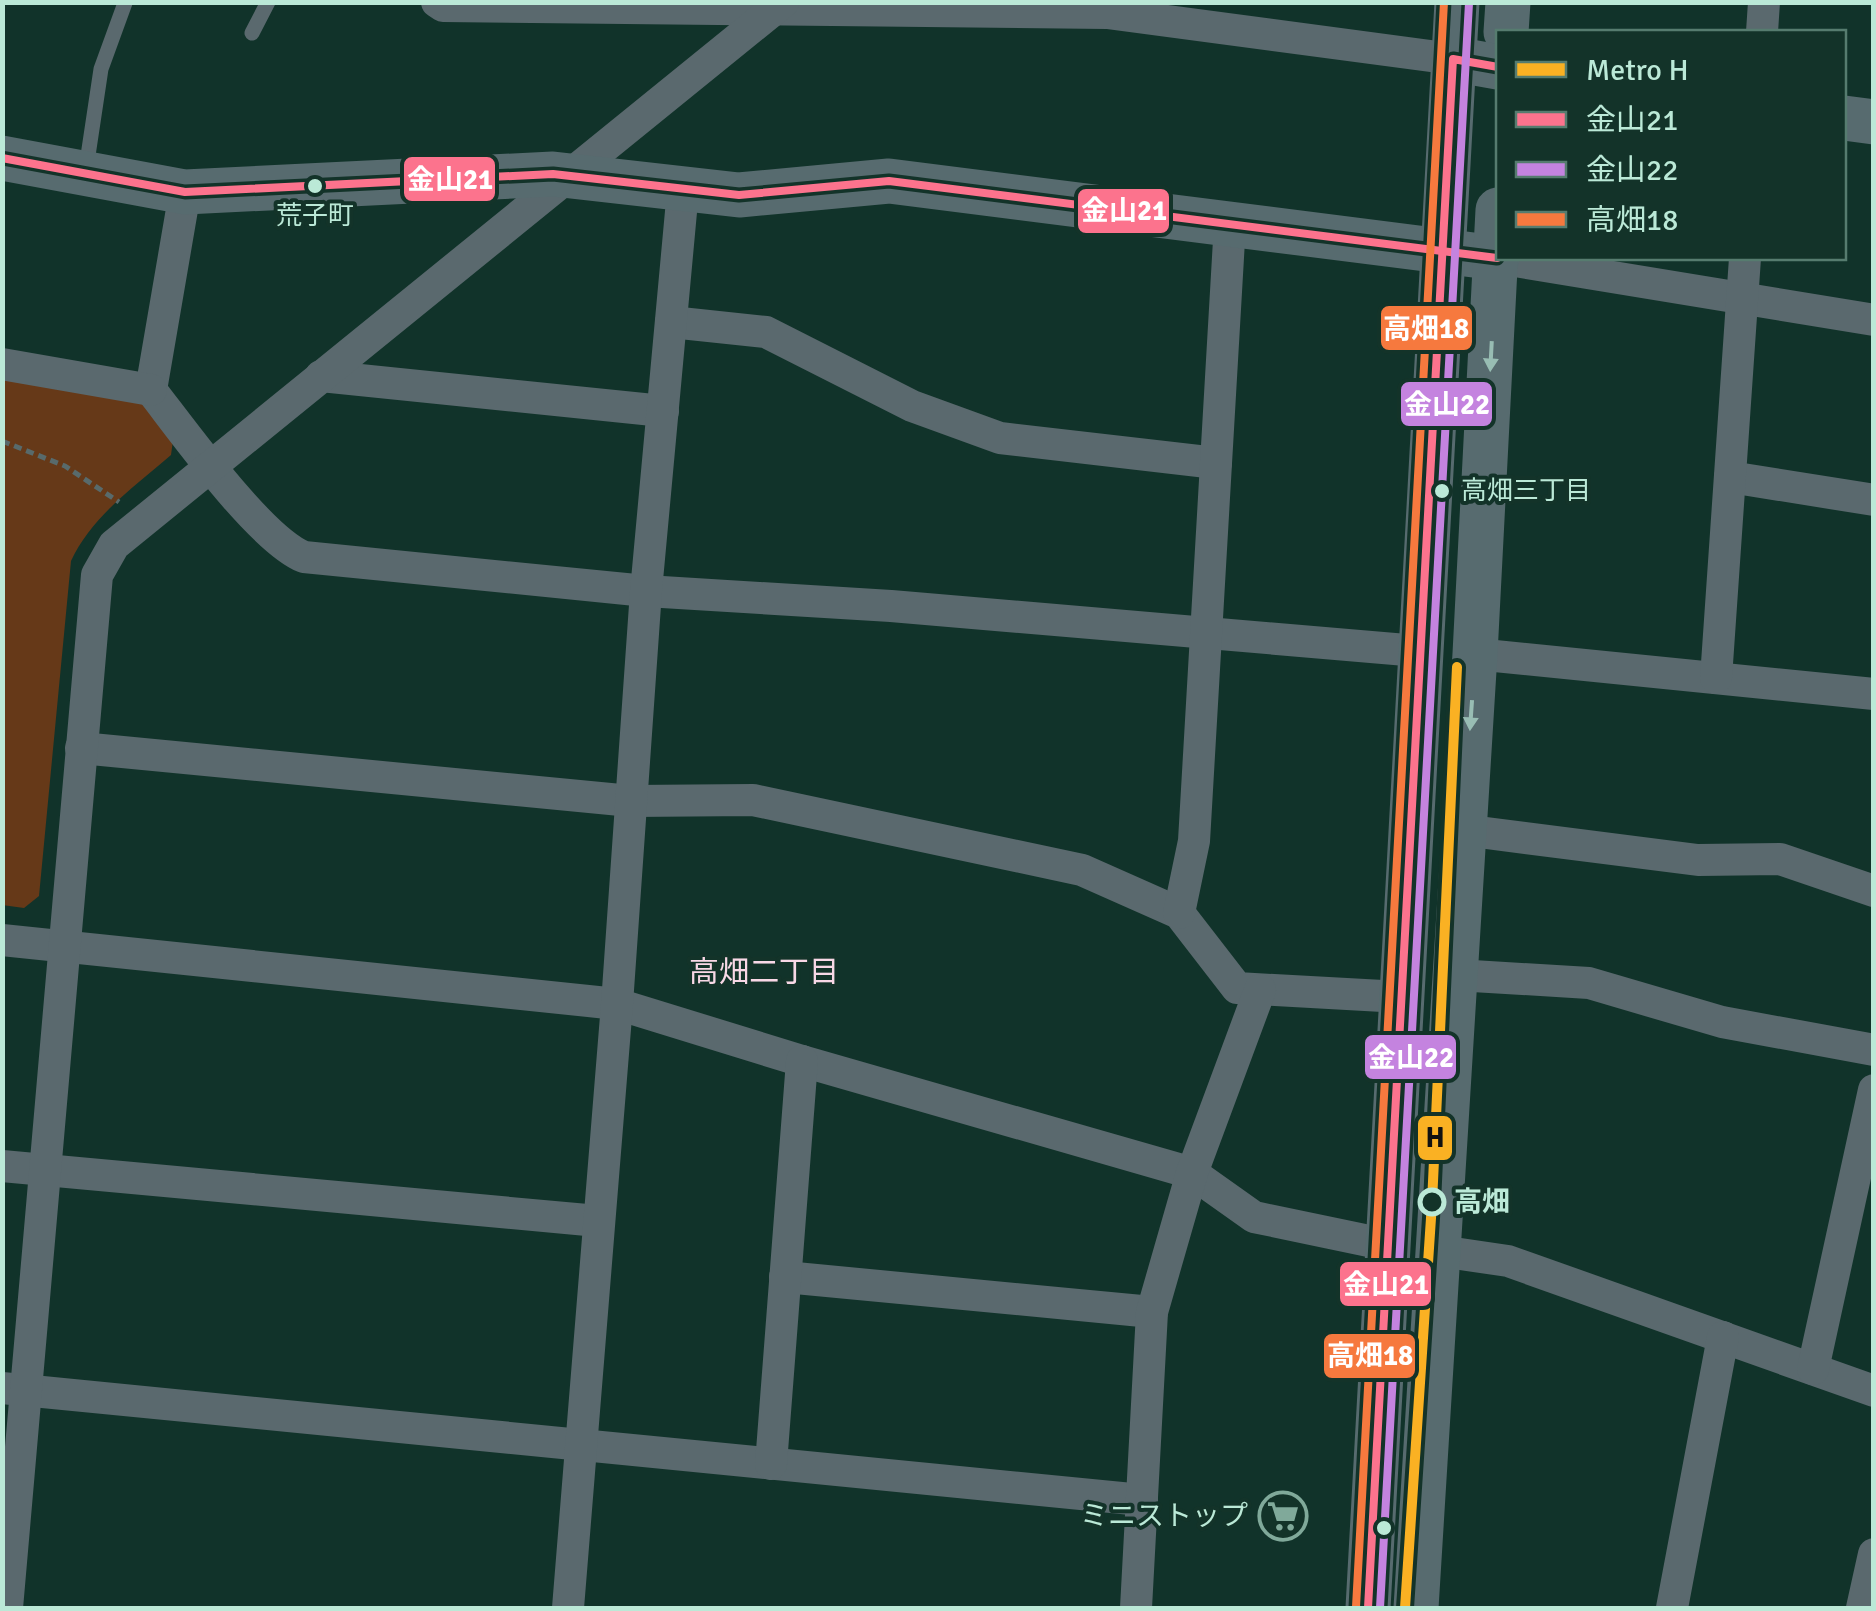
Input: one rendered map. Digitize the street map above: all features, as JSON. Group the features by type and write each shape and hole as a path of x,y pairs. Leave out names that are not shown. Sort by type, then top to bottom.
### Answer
{"street":[{"path":"437,2 444,6 1114,8 1496,67"},
{"path":"1368,1608 1456,2"},
{"path":"1506,30 1508,2"},
{"path":"1762,30 1764,2"},
{"path":"7,1608 14,1389 46,1171 96,575 114,545 572,176 770,7"},
{"path":"1846,118 1874,122"},
{"path":"2,158 185,192 534,175 739,195 888,180 1496,258 1416,1608"},
{"path":"568,1608 646,592 683,190"},
{"path":"151,390 185,192"},
{"path":"1179,913 1194,841 1230,224"},
{"path":"1508,260 1874,320"},
{"path":"1716,678 1745,260"},
{"path":"671,322 766,332 912,406 1000,438 1216,463"},
{"path":"2,364 151,390 210,466 286,550 304,557 646,592 908,608 1418,651"},
{"path":"321,376 663,411"},
{"path":"1730,478 1874,500"},
{"path":"1475,654 1874,694"},
{"path":"81,748 631,801 753,800 1082,870 1179,913 1237,988 1401,996"},
{"path":"1464,830 1698,860 1780,860 1874,891"},
{"path":"2,940 617,1004 1192,1173 1254,1217 1388,1245"},
{"path":"1456,976 1589,983 1722,1022 1874,1050"},
{"path":"1136,1608 1152,1312 1192,1173 1260,990"},
{"path":"771,1464 802,1061"},
{"path":"1813,1370 1874,1090"},
{"path":"2,1166 598,1221"},
{"path":"1440,1251 1508,1261 1874,1391"},
{"path":"786,1277 1152,1312"},
{"path":"1672,1608 1723,1338"},
{"path":"14,1389 1142,1500"},
{"path":"1862,1608 1874,1554"}],"lane":[{"path":"252,34 268,2"},
{"path":"86,173 101,70 125,3"}],"path":[{"path":"2,440 65,466 145,519"}],"shaded area":[{"path":"2,377 143,402 174,433 171,455 102,516 71,561 39,896 24,908 2,905"}],"metro line":[{"name":"H","path":"1405,1608 1432,1203 1457,667"}],"transit line":[{"name":"高畑18","path":"1356,1607 1444,2"},
{"name":"金山22","path":"1380,1608 1469,3"},
{"name":"金山21","path":"1368,1608 1453,59 1496,67"},
{"name":"金山21","path":"2,158 185,192 553,174 739,195 889,181 1496,258"}],"place":[{"name":"荒子町","path":"315,186"},
{"name":"高畑三丁目","path":"1442,491"},
{"name":"高畑","path":"1432,1202"},
{"name":"ミニストップ","path":"1283,1516"}],"district":[{"name":"高畑二丁目","path":"764,972"}]}
